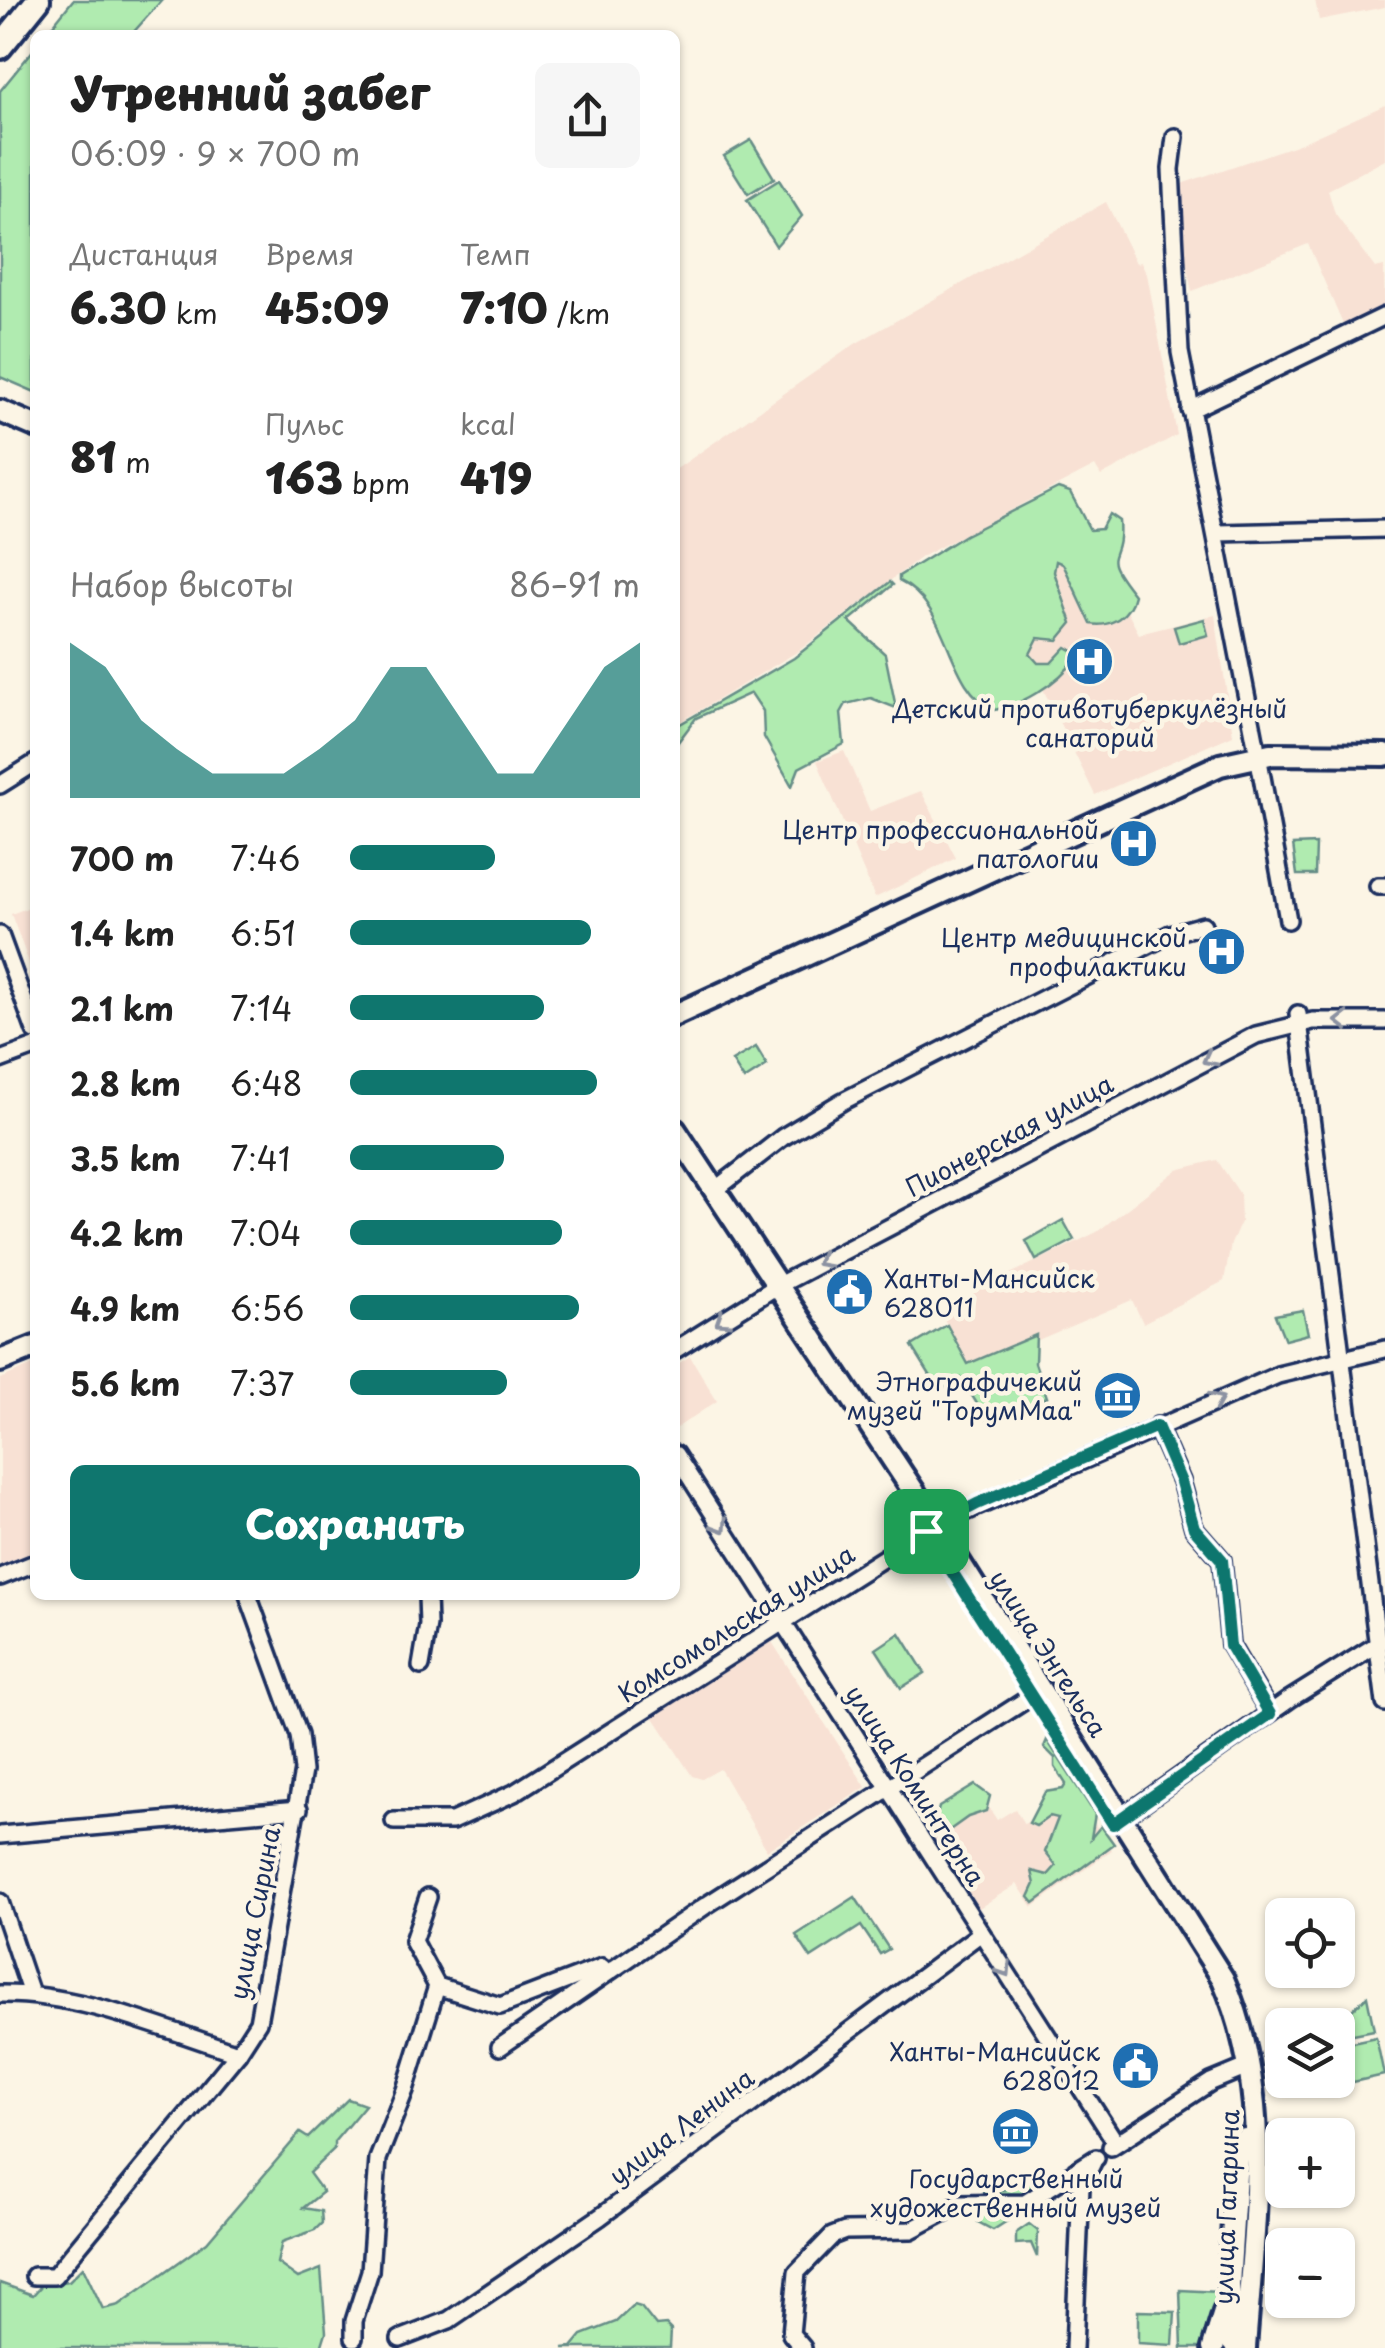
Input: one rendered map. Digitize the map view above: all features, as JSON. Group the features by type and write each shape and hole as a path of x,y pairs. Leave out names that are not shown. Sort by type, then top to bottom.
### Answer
{"highway":[{"path":"0,47 38,0"}],"main road":[{"path":"0,400 30,412"},
{"path":"0,411 30,424"},
{"path":"1257,750 1385,744"},
{"path":"680,1012 1150,783 1233,749 1385,755"},
{"path":"680,1001 777,962"},
{"name":"улица Энгельса","path":"680,1138 1118,1820"},
{"name":"улица Энгельса","path":"680,1157 774,1288"},
{"path":"0,1361 30,1349"},
{"name":"улица Энгельса","path":"931,1528 1032,1696 1216,1966 1242,2026 1246,2070"},
{"name":"улица Гагарина","path":"1236,2346 1246,2070"},
{"name":"улица Гагарина","path":"1236,2346 1257,2141 1246,2070"},
{"path":"1236,2346 1229,2285 1237,2158 1245,2139"},
{"path":"1229,2285 1240,2229"}],"street":[{"path":"1175,137 1171,169 1175,301 1190,410 1218,533 1288,920"},
{"path":"1190,410 1385,316"},
{"path":"1218,533 1385,529"},
{"path":"0,785 30,766"},
{"path":"715,1190 784,1137 899,1070 1170,934 1203,925"},
{"path":"0,935 30,1016"},
{"path":"1298,1018 1338,1357 1381,1642 1385,1703"},
{"name":"Пионерская улица","path":"680,1347 774,1288 1256,1034 1298,1018 1385,1022"},
{"path":"0,1060 30,1049"},
{"name":"Комсомольская улица","path":"394,1821 452,1822 492,1805 931,1528 1278,1375 1385,1348"},
{"path":"1157,1426 1181,1482 1194,1528 1222,1560 1224,1620 1234,1659 1270,1714"},
{"name":"улица Коминтерна","path":"680,1462 1116,2143"},
{"path":"0,1577 30,1565"},
{"name":"улица Сирина","path":"34,2276 54,2276 238,2053 260,2014 303,1772 299,1735 250,1600"},
{"path":"421,1666 428,1626 427,1600"},
{"path":"1118,1820 1381,1642"},
{"path":"500,2047 617,1964 1032,1696"},
{"path":"0,1834 299,1809"},
{"path":"354,2338 354,2321 370,2271 371,2215 382,2143 405,2090 437,1986 414,1941 428,1897"},
{"path":"0,1902 31,1994"},
{"name":"улица Ленина","path":"400,2339 449,2320 600,2217 981,1934"},
{"path":"437,1986 500,2006 617,1964"},
{"path":"0,1994 31,1994 78,2004 238,2053"},
{"path":"803,2348 791,2334 794,2283 802,2264 832,2236 846,2231 912,2230 960,2204 1025,2204 1211,2082 1246,2070"},
{"path":"1074,2348 1081,2193 1084,2177 1096,2158"},
{"path":"1061,2182 1073,2182 1081,2193"}],"shaded area":[{"path":"1315,0 1385,0 1385,7 1319,20"},
{"path":"1385,105 1385,160 1328,190 1335,214 1375,268 1384,266 1385,318 1345,329 1308,244 1192,291 1186,262 1181,184 1299,144"},
{"path":"1106,202 1136,263 1141,262 1147,274 1177,435 1101,476 1095,466 921,557 797,652 680,722 680,466 855,344"},
{"name":"Детский противотуберкулёзный санаторий","path":"1064,492 1139,634 1215,615 1233,735 1095,795 1043,689 987,713 910,577"},
{"path":"844,751 870,811 921,791 956,858 875,898 817,761"},
{"path":"30,907 30,965 11,914"},
{"path":"1217,1160 1240,1194 1241,1222 1231,1244 1224,1281 1143,1323 1132,1300 1038,1340 1035,1335 968,1364 944,1319 977,1290 1097,1232 1177,1170"},
{"path":"690,1356 717,1401 680,1426 680,1363"},
{"path":"30,1366 30,1554 0,1565 0,1379"},
{"path":"772,1642 866,1787 767,1850 720,1769 702,1779 692,1776 653,1716"},
{"path":"975,1787 997,1820 1015,1809 1024,1824 1074,1793 1112,1850 1033,1907 1017,1884 979,1908 927,1830 946,1819"}],"green space":[{"path":"73,0 162,0 135,30 49,30"},
{"path":"30,54 30,390 0,377 0,91"},
{"path":"751,140 774,178 748,194 724,156"},
{"path":"779,180 802,216 776,246 747,200"},
{"path":"1058,488 1070,492 1090,530 1101,529 1109,514 1119,521 1114,563 1134,595 1128,609 1118,618 1106,624 1091,624 1063,564 1056,561 1054,572 1072,623 1058,640 1038,638 1030,654 1038,663 1051,663 1066,647 1073,651 1074,660 1038,692 994,710 978,699 966,683 929,608 899,581 899,576 965,535"},
{"path":"890,582 893,585 849,621 885,654 896,708 871,698 846,704 841,713 844,744 799,768 792,786 764,737 763,711 751,693 696,718 680,739 680,724 794,658"},
{"path":"1204,619 1208,635 1179,643 1174,627"},
{"path":"1316,844 1315,875 1297,875 1293,845"},
{"path":"756,1047 767,1065 744,1080 732,1061"},
{"path":"1063,1220 1074,1240 1036,1260 1026,1241"},
{"path":"1303,1310 1308,1334 1285,1340 1275,1315"},
{"path":"947,1325 968,1364 1036,1335 1035,1363 1047,1397 989,1423 961,1378 940,1391 912,1346"},
{"path":"900,1633 925,1673 901,1688 876,1649"},
{"path":"1047,1740 1095,1814 1091,1838 1101,1826 1114,1844 1034,1903 1029,1897 1035,1884 1032,1871 1048,1875 1056,1866 1045,1852 1058,1818 1050,1816 1036,1826 1029,1823 1045,1792 1063,1789 1066,1784 1055,1767 1055,1758 1044,1747"},
{"path":"975,1785 990,1796 986,1811 968,1817 940,1837 932,1835 939,1807"},
{"path":"855,1897 889,1949 880,1954 861,1926 811,1958 796,1935"},
{"path":"1367,1996 1374,2030 1355,2034 1354,2008"},
{"path":"1376,2037 1384,2075 1355,2082 1355,2041"},
{"path":"348,2099 365,2105 334,2142 334,2149 309,2173 323,2192 303,2208 321,2211 322,2223 315,2230 282,2242 277,2263 298,2278 321,2269 326,2332 321,2348 0,2348 0,2283 33,2295 43,2284 69,2281 83,2267 103,2309 119,2305 207,2242 300,2133 308,2138"},
{"path":"995,2176 1041,2178 1040,2188 1025,2195 983,2194 983,2190 1005,2190 1004,2186 984,2184"},
{"path":"980,2207 1023,2211 993,2230 978,2222"},
{"path":"1029,2224 1038,2231 1037,2257 1031,2243 1016,2244 1016,2233"},
{"path":"1180,2290 1219,2292 1205,2348 1182,2348"},
{"path":"634,2305 641,2307 656,2326 666,2325 671,2330 670,2348 563,2348 572,2347 582,2335 616,2322"},
{"path":"1138,2311 1175,2312 1173,2345 1138,2343"}],"place":[{"name":"Детский противотуберкулёзный санаторий","path":"1090,662"},
{"name":"Центр профессиональной патологии","path":"1134,843"},
{"name":"Центр медицинской профилактики","path":"1222,951"},
{"name":"Ханты-Мансийск 628011","path":"849,1292"},
{"name":"Этнографичекий музей \"ТорумМаа\"","path":"1117,1395"},
{"name":"Ханты-Мансийск 628012","path":"1135,2065"},
{"name":"Государственный художественный музей","path":"1016,2132"}],"route":[{"path":"1157,1426 1181,1482 1194,1528 1222,1560 1224,1620 1234,1659 1270,1714 1113,1824 926,1531 977,1504 1157,1426"}]}
